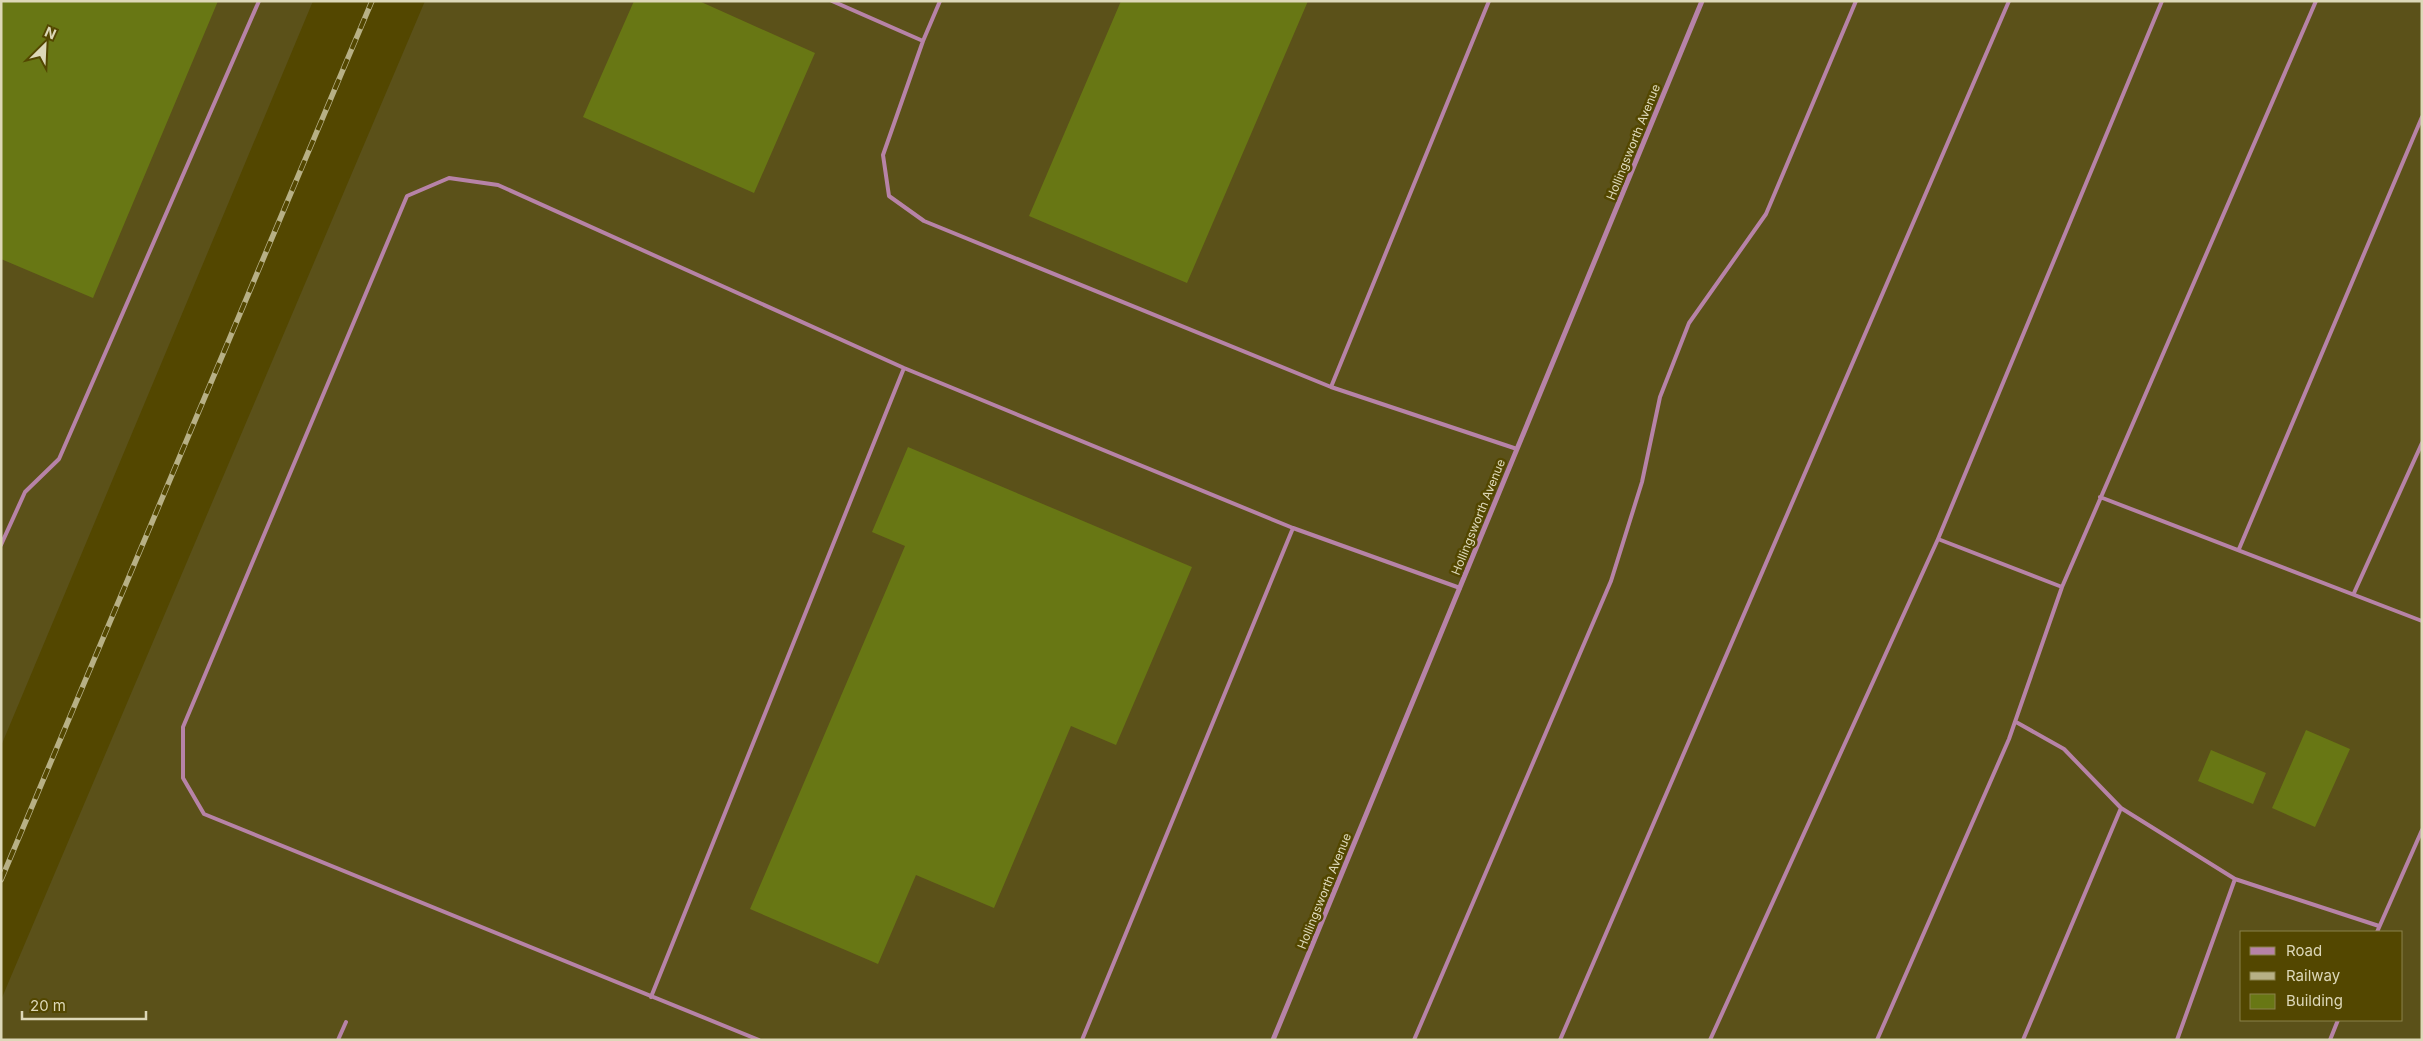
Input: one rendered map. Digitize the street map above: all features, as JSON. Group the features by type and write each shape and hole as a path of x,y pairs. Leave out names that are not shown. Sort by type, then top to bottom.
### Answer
{"street":[{"name":"Hollingsworth Avenue","path":"1273,1040 1702,1"}],"lane":[{"path":"1,545 25,492 59,459 259,1"},
{"path":"832,1 923,41"},
{"path":"940,1 923,41 882,155 888,196 924,221 1331,387 1408,411 1517,449"},
{"path":"1331,387 1488,1"},
{"path":"1414,1040 1611,581 1642,482 1660,397 1689,323 1766,214 1856,1"},
{"path":"1560,1040 2009,1"},
{"path":"1710,1040 1938,539 2162,1"},
{"path":"1876,1040 2016,722 2062,587 2100,497 2316,1"},
{"path":"2239,549 2422,118"},
{"path":"759,1040 204,814 184,778 182,727 407,196 448,178 498,185 904,368 1293,528 1460,588"},
{"path":"651,997 904,368"},
{"path":"2354,593 2422,443"},
{"path":"2100,497 2354,593 2422,621"},
{"path":"1082,1040 1293,528"},
{"path":"1938,539 2062,587"},
{"path":"2016,722 2064,749 2121,808 2235,879 2380,926"},
{"path":"2023,1040 2121,808"},
{"path":"2378,931 2422,830"},
{"path":"2177,1040 2235,879"},
{"path":"2330,1040 2338,1021"},
{"path":"338,1040 346,1022"}],"shaded area":[{"path":"1,1 313,1 1,746"},
{"path":"425,1 2422,1 2422,1040 1,1040 1,1000"}],"building":[{"path":"1,1 218,1 93,298 1,259"},
{"path":"634,1 699,1 815,53 754,193 583,117"},
{"path":"1121,1 1308,1 1187,283 1029,216"},
{"path":"908,447 1192,567 1116,745 1071,726 994,908 916,875 878,964 750,909 905,546 872,532"},
{"path":"2306,730 2350,749 2315,827 2272,808"},
{"path":"2211,750 2266,773 2253,804 2198,781"}],"railway":[{"path":"1,880 372,1"}]}
